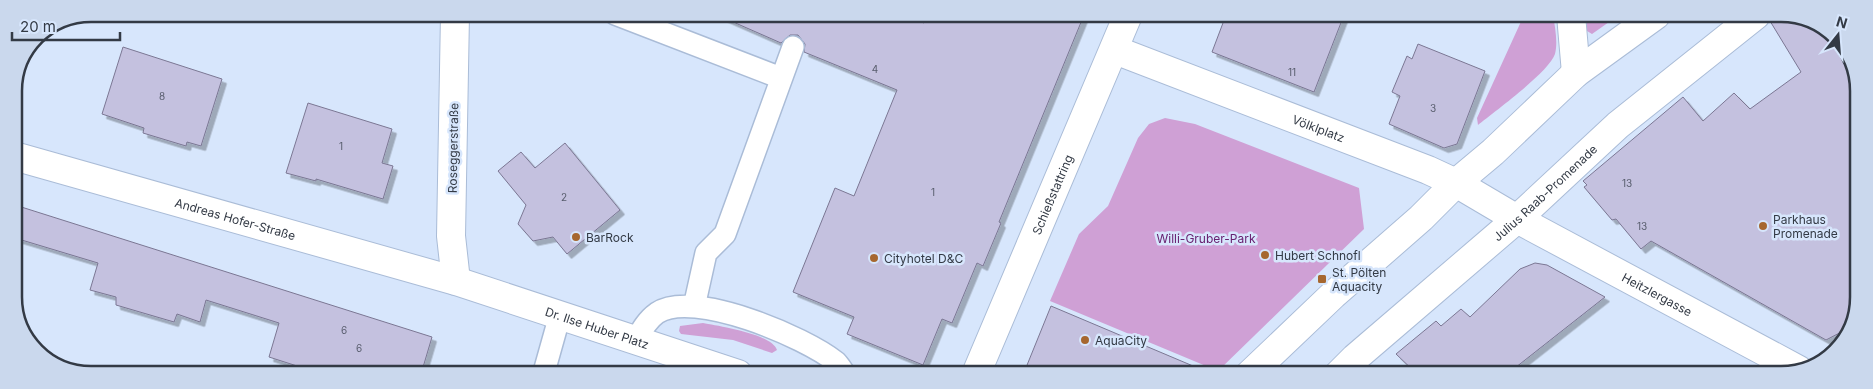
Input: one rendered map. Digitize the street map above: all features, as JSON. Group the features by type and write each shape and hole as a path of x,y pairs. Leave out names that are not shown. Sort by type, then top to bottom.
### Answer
{"street":[{"name":"Roseggerstraße","path":"455,22 451,236 456,281"},
{"name":"Schießstattring","path":"979,366 1125,22"},
{"path":"1572,22 1576,73"},
{"path":"1258,366 1333,295 1421,218 1456,183 1493,152 1576,73 1646,22"},
{"name":"Julius Raab-Promenade","path":"1347,366 1517,219 1618,125 1747,22"},
{"name":"Völklplatz","path":"1115,50 1428,170 1456,183 1517,219"},
{"name":"Andreas Hofer-Straße","path":"22,158 456,281"},
{"name":"Heitzlergasse","path":"1517,219 1790,365"},
{"name":"Dr. Ilse Huber Platz","path":"456,281 711,366"}],"lane":[{"path":"636,22 782,78"},
{"path":"694,307 706,252 725,234 793,47"},
{"path":"636,340 646,324 657,313 674,308 694,307 729,313 797,339 839,366"},
{"path":"546,366 560,315"}],"green space":[{"path":"1521,22 1554,22 1556,49 1551,62 1508,102 1478,125 1477,118"},
{"path":"1586,22 1609,22 1592,34 1587,31"},
{"name":"Willi-Gruber-Park","path":"1165,118 1195,124 1359,188 1364,229 1223,366 1206,366 1050,301 1079,234 1108,206 1138,138 1149,124"},
{"path":"703,323 756,335 773,344 777,350 772,353 733,340 681,334 679,331 680,326"}],"building":[{"path":"733,22 1081,22 999,222 1001,223 983,266 977,263 952,323 942,319 923,365 847,334 854,317 793,292 835,188 854,196 897,90 804,52 805,44 798,35 790,35 781,43"},
{"path":"1223,22 1341,22 1314,92 1212,52"},
{"path":"1771,22 1791,23 1813,30 1813,60 1842,60 1847,69 1850,91 1850,307 1840,332 1826,340 1651,241 1641,249 1616,219 1612,220 1584,187 1587,185 1583,181 1683,97 1703,121 1734,93 1750,109 1801,72"},
{"path":"1418,44 1485,71 1457,144 1444,148 1389,124 1400,96 1392,92 1407,56 1412,59"},
{"path":"123,47 222,79 201,146 187,142 186,146 143,133 144,128 102,114"},
{"path":"308,103 392,129 382,163 393,166 383,199 316,179 316,181 286,173"},
{"path":"565,143 620,210 567,254 553,237 533,241 518,224 526,205 498,171 521,152 535,168"},
{"path":"22,207 432,337 423,366 297,366 269,357 279,323 206,300 200,322 177,314 174,322 116,305 116,297 90,290 98,263 22,240"},
{"path":"1535,263 1547,265 1605,297 1517,366 1409,366 1396,354 1436,321 1441,326 1461,309 1470,317 1520,269"},
{"name":"AquaCity","path":"1051,306 1193,366 1027,366"}],"place":[{"name":"Parkhaus Promenade","path":"1763,226"},
{"name":"BarRock","path":"576,237"},
{"name":"Hubert Schnofl","path":"1265,255"},
{"name":"Cityhotel D&C","path":"874,258"},
{"name":"St. Pölten Aquacity","path":"1322,279"},
{"name":"AquaCity","path":"1085,340"}]}
